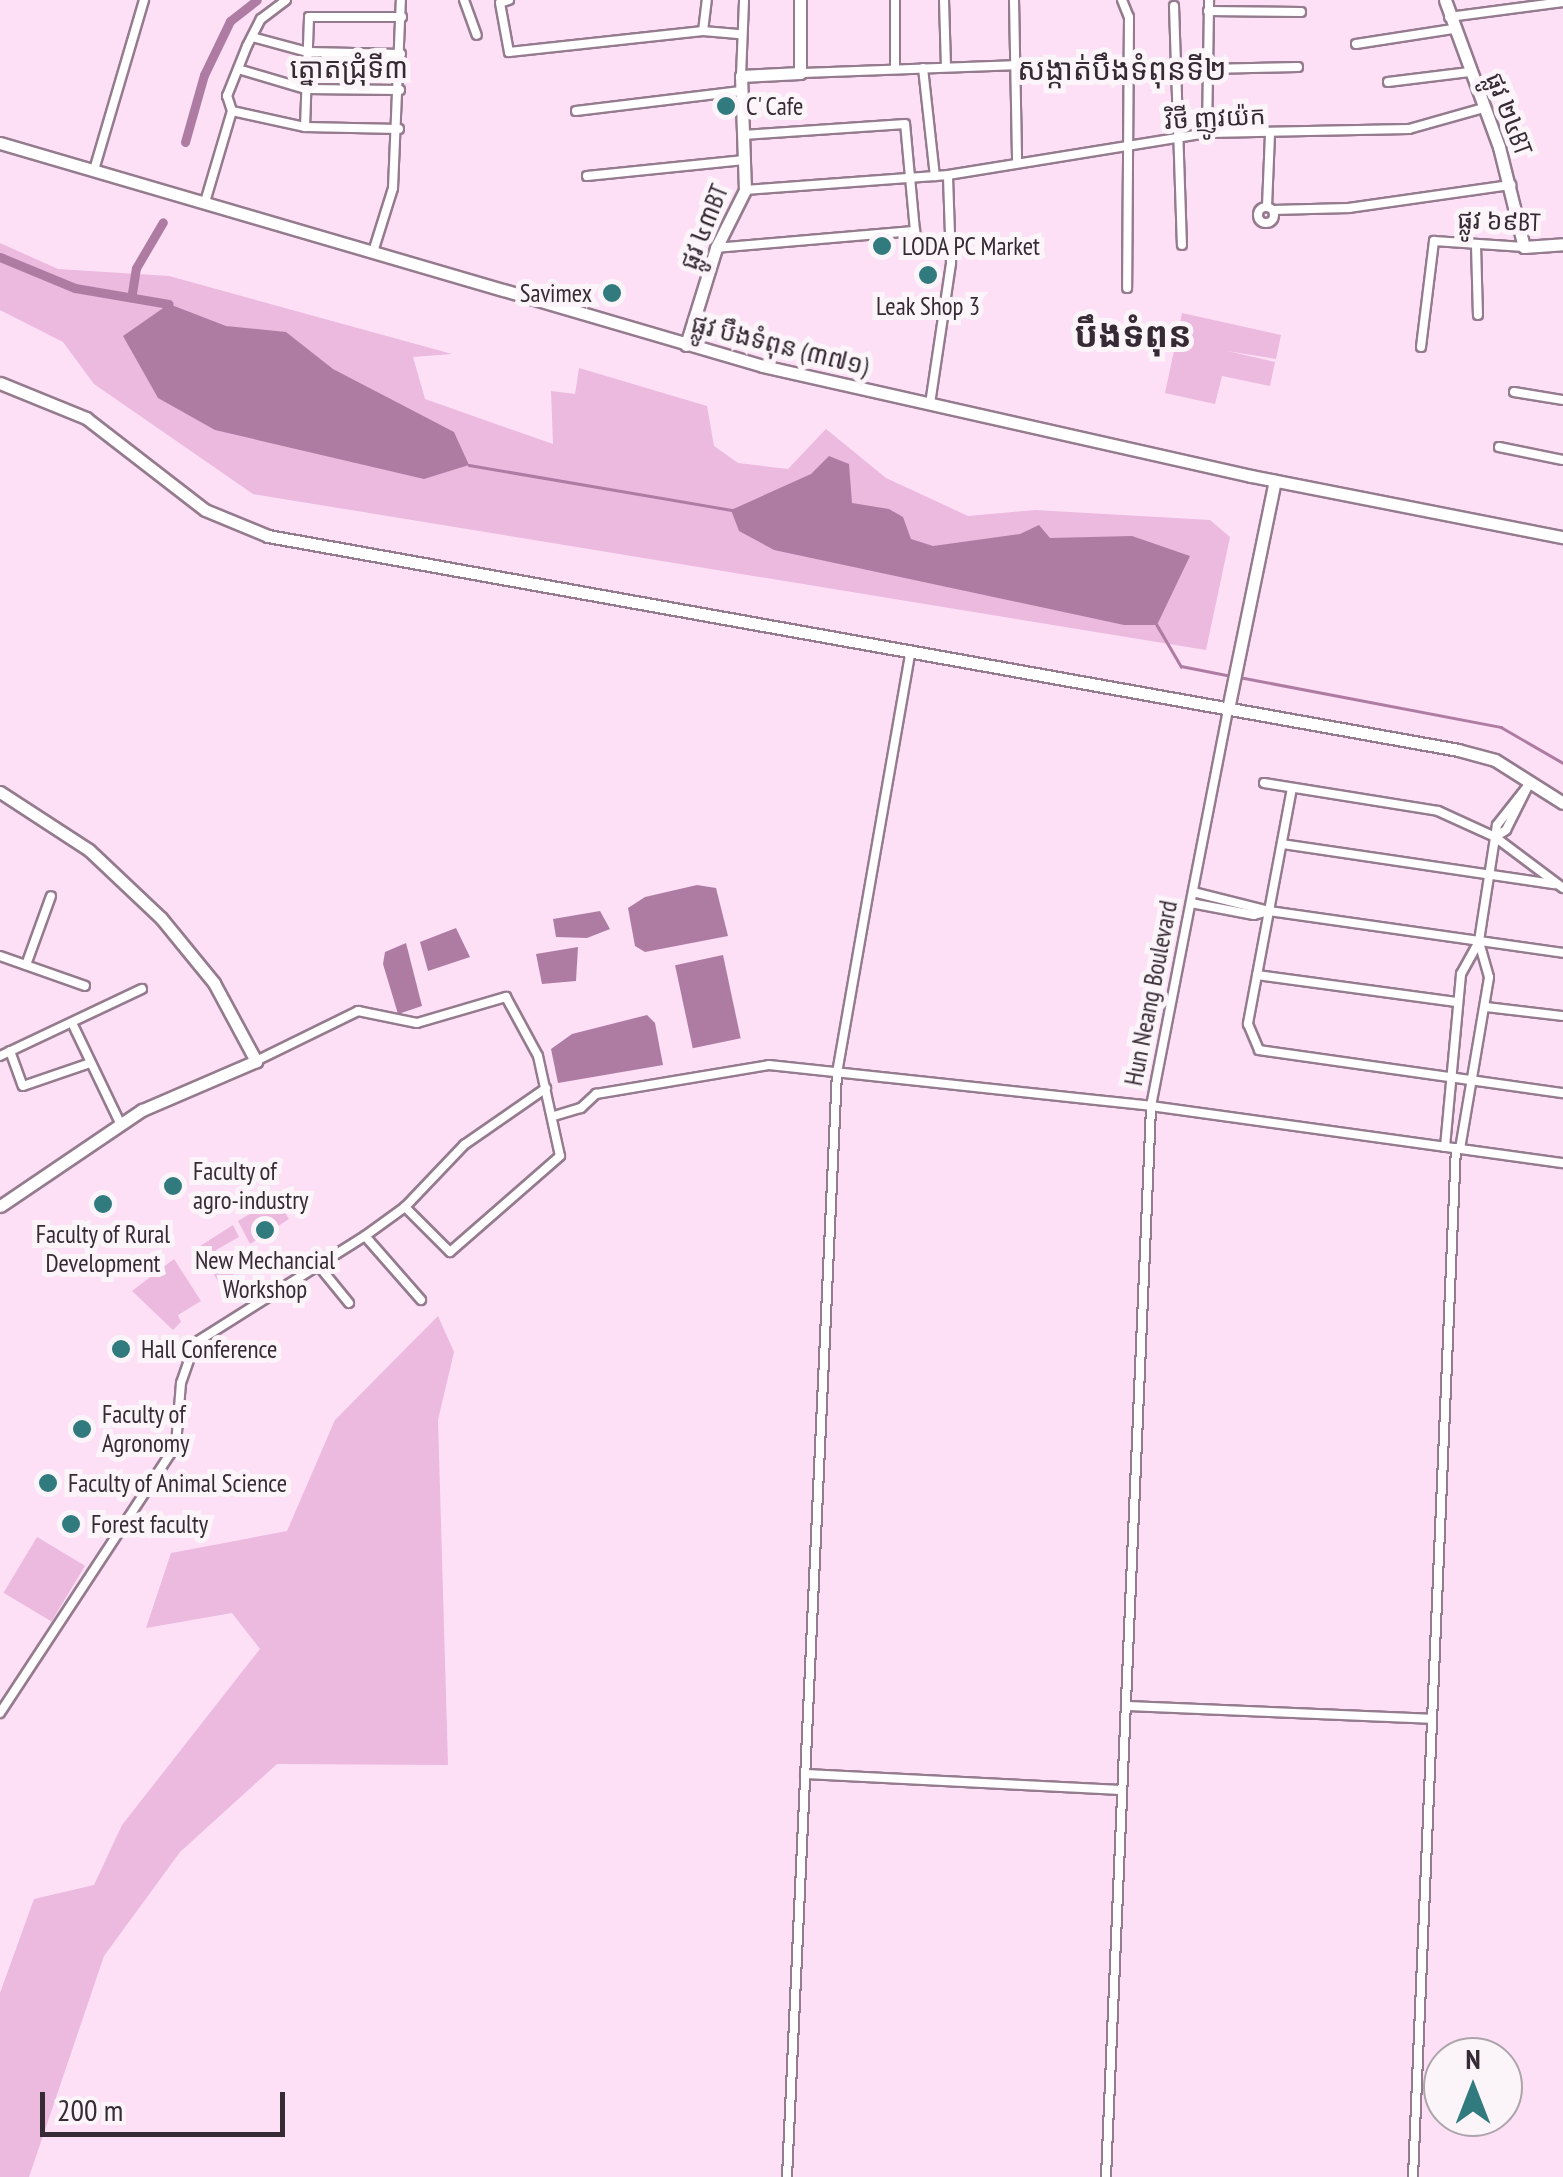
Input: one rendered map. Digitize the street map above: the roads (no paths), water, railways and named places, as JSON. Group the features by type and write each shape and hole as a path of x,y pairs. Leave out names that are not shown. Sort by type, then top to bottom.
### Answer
{"street":[{"path":"94,170 144,0"},
{"path":"205,202 232,111 228,96 238,69 261,19 286,0"},
{"path":"374,252 393,188 399,129 401,0"},
{"path":"464,0 476,35"},
{"path":"509,0 500,3 508,52 703,31 741,34"},
{"path":"703,31 707,0"},
{"path":"744,0 741,76 1016,65"},
{"path":"800,0 800,73"},
{"path":"894,69 895,0"},
{"path":"944,0 946,67"},
{"path":"1014,0 1017,163"},
{"path":"1122,0 1129,17 1127,288"},
{"path":"1207,133 1208,0"},
{"path":"1269,0 1270,12"},
{"name":"ផ្លូវ ២៤BT","path":"1445,0 1511,184 1524,247"},
{"path":"1356,44 1563,2"},
{"path":"1174,6 1182,246"},
{"path":"1208,11 1301,12"},
{"path":"305,126 307,20 314,15 402,17"},
{"path":"252,37 308,52 401,54"},
{"path":"924,68 935,176"},
{"path":"1206,69 1298,68"},
{"path":"238,69 306,89 400,90"},
{"path":"1388,82 1469,72"},
{"name":"ផ្លូវ ៤៣BT","path":"686,345 716,248 745,190 741,76"},
{"path":"576,111 740,91"},
{"name":"វិថី ញូវយ៉ក","path":"745,190 948,175 1207,133 1408,129 1484,108"},
{"path":"232,111 305,126 399,129"},
{"path":"716,248 912,235 905,124 743,135"},
{"path":"1270,134 1270,208 1349,208 1511,184"},
{"name":"ផ្លូវ បឹងទំពុន (៣៧១)","path":"0,143 686,345 930,405 1275,481 1563,538"},
{"path":"588,176 744,160"},
{"path":"930,405 951,263 948,175"},
{"name":"ផ្លូវ ៦៩BT","path":"1422,346 1434,241 1524,247 1563,244"},
{"path":"1476,245 1478,315"},
{"path":"0,383 86,418 205,510 268,536 1458,750 1563,803"},
{"path":"1514,392 1563,400"},
{"path":"1499,447 1563,460"},
{"name":"Hun Neang Boulevard","path":"1275,481 1151,1106 1563,1163"},
{"path":"786,2177 837,1073 910,654"},
{"path":"1264,783 1438,811 1495,837 1561,887"},
{"path":"1445,1146 1461,974 1479,940 1495,837 1506,830 1530,784"},
{"path":"1292,788 1248,1024 1259,1050 1563,1092"},
{"path":"0,792 89,850 161,918 214,984 256,1062"},
{"path":"1282,844 1561,887"},
{"path":"1194,892 1269,911"},
{"path":"26,965 51,896"},
{"path":"1223,909 1225,898"},
{"path":"1191,903 1563,952"},
{"path":"1412,2177 1458,1148 1490,977 1479,940"},
{"path":"0,956 85,986"},
{"path":"1257,975 1456,1002"},
{"path":"0,1056 74,1026 142,989"},
{"path":"1,1204 120,1123 176,1091 256,1062 358,1011 416,1024 506,997 519,1012 546,1088 554,1116 558,1160 450,1252 406,1207"},
{"path":"1486,1006 1563,1016"},
{"path":"74,1026 120,1123"},
{"path":"10,1051 24,1086 90,1063"},
{"path":"554,1116 581,1108 596,1094 769,1065 1151,1106 1106,2177"},
{"path":"0,1713 176,1445 187,1354 406,1207 464,1144 546,1088"},
{"path":"1450,1113 1464,1116"},
{"path":"365,1236 421,1300"},
{"path":"318,1266 350,1304"},
{"path":"1126,1706 1432,1719"},
{"path":"805,1774 1122,1790"}],"waterway":[{"path":"185,142 204,75 230,21 257,0"},
{"path":"132,293 136,268 163,222"},
{"path":"0,257 75,288 169,304"},
{"path":"469,465 731,510"},
{"path":"1157,625 1181,666 1231,676"},
{"path":"1239,677 1501,727 1563,763"}],"place":[{"name":"C' Cafe","path":"726,106"},
{"name":"LODA PC Market","path":"882,246"},
{"name":"Leak Shop 3","path":"928,275"},
{"name":"Savimex","path":"612,293"},
{"name":"Faculty of agro-industry","path":"173,1186"},
{"name":"Faculty of Rural Development","path":"103,1204"},
{"name":"New Mechancial Workshop","path":"265,1230"},
{"name":"Hall Conference","path":"121,1349"},
{"name":"Faculty of Agronomy","path":"82,1429"},
{"name":"Faculty of Animal Science","path":"48,1483"},
{"name":"Forest faculty","path":"71,1524"}],"district":[{"name":"ត្នោតជ្រុំទី៣","path":"349,68"},
{"name":"សង្កាត់បឹងទំពុនទី២","path":"1122,69"},
{"name":"បឹងទំពុន","path":"1133,334"}]}
